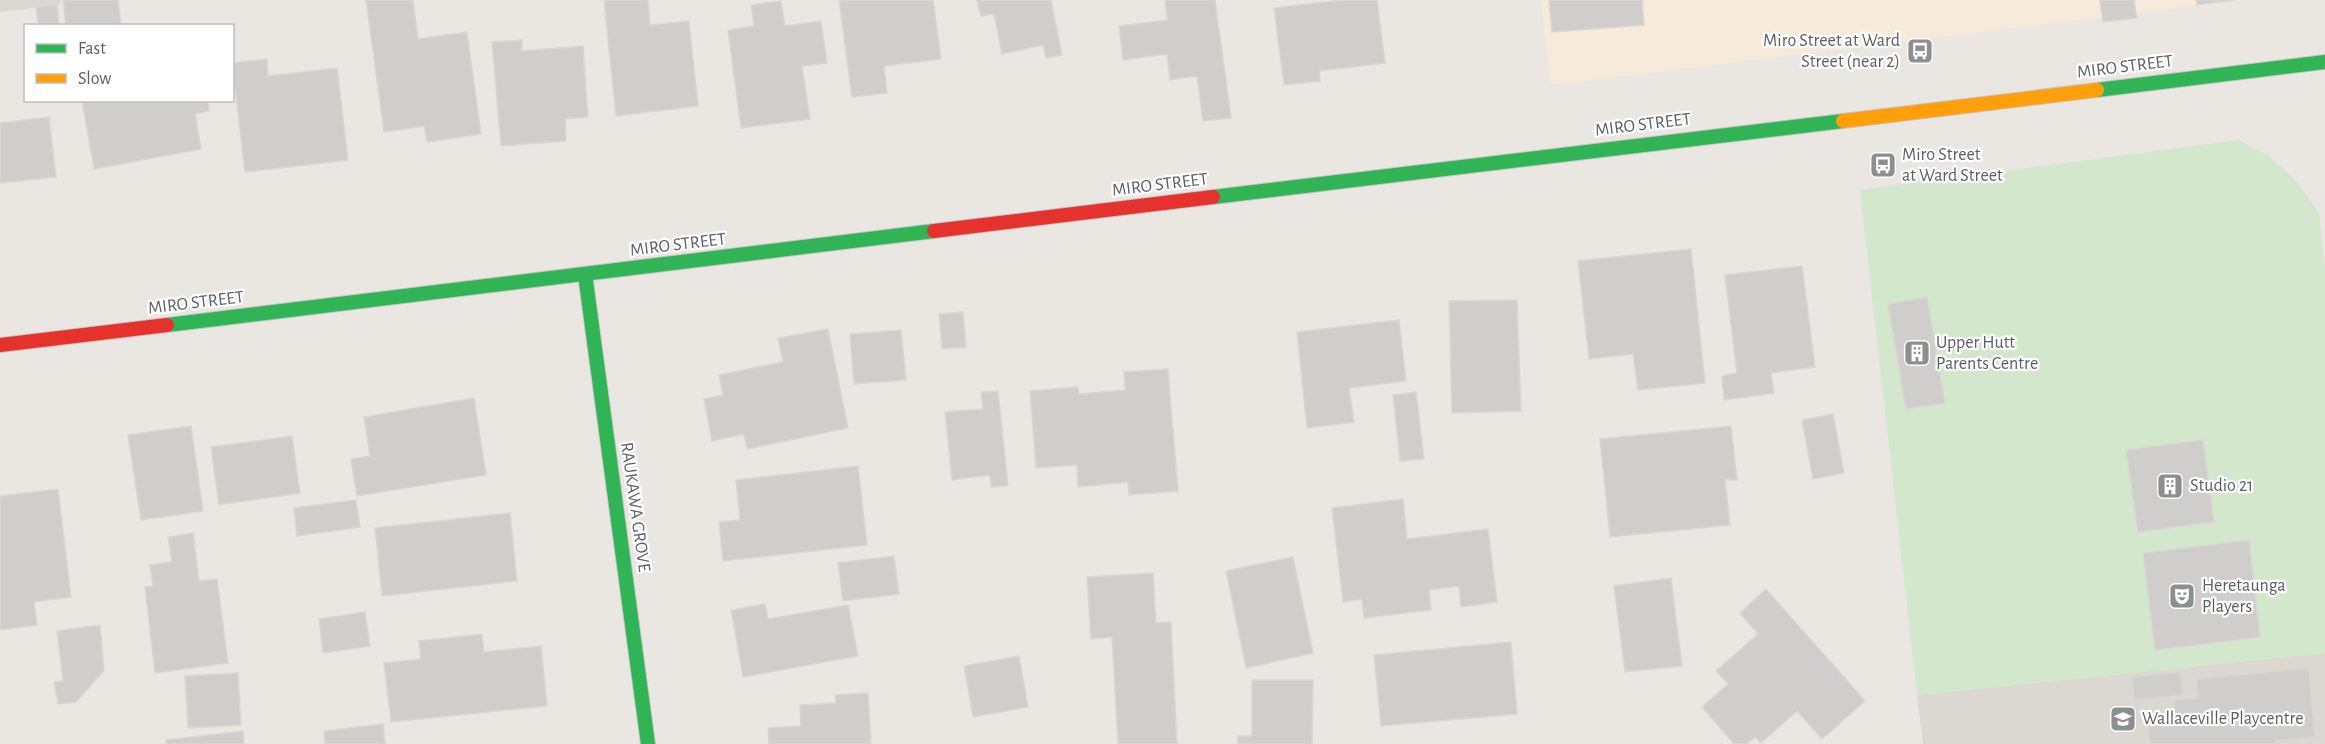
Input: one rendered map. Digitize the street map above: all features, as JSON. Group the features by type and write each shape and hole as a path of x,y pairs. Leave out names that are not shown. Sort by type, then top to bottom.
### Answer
{"street":[{"name":"MIRO STREET","path":"0,345 2325,62"},
{"name":"RAUKAWA GROVE","path":"585,274 648,744"}],"shaded area":[{"path":"0,0 60,0 60,5 0,12"},
{"path":"1541,0 2240,0 1551,85"},
{"name":"Wallaceville Playcentre","path":"2325,653 2325,744 1923,744 1917,695"}],"green space":[{"path":"2239,140 2268,155 2295,180 2319,213 2325,270 2325,653 1917,695 1860,190"}],"building":[{"path":"63,0 118,0 121,24 66,24"},
{"path":"366,0 413,0 418,39 467,32 481,134 427,142 424,126 384,132"},
{"path":"604,0 648,0 650,25 689,21 698,106 616,116"},
{"path":"839,0 933,0 941,59 884,66 887,93 852,97"},
{"path":"977,0 1051,0 1062,55 1046,58 1043,45 1002,54 994,14 981,16"},
{"path":"1165,0 1215,0 1231,118 1203,121 1197,76 1170,80 1167,54 1123,60 1119,26 1167,20"},
{"path":"1342,0 1377,0 1385,63 1319,71 1320,81 1284,85 1274,8"},
{"path":"1549,0 1642,0 1644,25 1552,32"},
{"path":"2100,0 2134,0 2137,18 2103,22"},
{"path":"2196,0 2235,0 2197,5"},
{"path":"781,1 785,26 821,21 827,63 802,66 810,119 741,128 728,30 754,26 751,5"},
{"path":"57,5 59,24 38,24 36,7"},
{"path":"522,40 522,51 583,46 588,117 565,119 566,141 501,146 492,42"},
{"path":"267,59 268,76 337,68 348,160 245,172 234,63"},
{"path":"82,102 208,102 209,111 195,114 201,149 94,169"},
{"path":"49,117 56,177 0,183 0,123"},
{"path":"1691,249 1705,383 1638,390 1633,354 1589,359 1578,261"},
{"path":"1802,266 1815,367 1771,373 1774,393 1724,400 1722,376 1737,373 1725,275"},
{"name":"Upper Hutt Parents Centre","path":"1927,297 1945,403 1906,409 1888,304"},
{"path":"1517,300 1521,411 1452,413 1449,301"},
{"path":"963,312 966,347 942,349 939,314"},
{"path":"1399,320 1406,381 1349,388 1354,422 1307,428 1297,332"},
{"path":"828,329 848,428 747,449 744,434 712,441 704,399 723,395 719,375 783,362 778,338"},
{"path":"901,330 906,380 854,384 850,334"},
{"path":"1168,369 1178,491 1129,495 1128,482 1078,487 1077,465 1036,468 1030,391 1078,387 1079,394 1125,390 1124,372"},
{"path":"998,391 1008,486 991,487 990,475 952,480 945,412 983,409 981,392"},
{"path":"1416,392 1424,459 1400,461 1393,395"},
{"path":"474,398 486,475 357,496 351,459 370,456 364,417"},
{"path":"1833,414 1844,473 1813,479 1802,420"},
{"path":"191,426 203,511 141,520 128,435"},
{"path":"1731,426 1737,480 1725,480 1730,525 1610,537 1600,439"},
{"path":"292,436 300,493 219,505 211,447"},
{"name":"Studio 21","path":"2203,440 2214,522 2138,532 2126,450"},
{"path":"858,466 867,545 723,561 719,522 740,520 736,480"},
{"path":"58,489 71,597 34,602 37,625 0,630 0,496"},
{"path":"1403,499 1407,539 1488,529 1497,602 1461,607 1459,586 1429,590 1431,610 1364,618 1362,599 1343,602 1332,508"},
{"path":"356,500 360,527 297,536 294,508"},
{"path":"510,513 517,581 382,596 375,528"},
{"path":"193,533 199,581 217,579 228,663 155,673 145,587 153,586 150,565 172,562 168,537"},
{"path":"2249,540 2260,637 2155,650 2143,553"},
{"path":"894,556 899,594 843,601 838,563"},
{"path":"1293,557 1313,653 1246,668 1226,571"},
{"path":"1153,573 1156,623 1171,622 1177,744 1118,744 1112,637 1091,639 1087,577"},
{"path":"1671,578 1682,666 1625,672 1614,586"},
{"path":"1766,589 1865,701 1822,739 1797,711 1761,743 1755,737 1747,744 1734,744 1702,707 1728,684 1716,671 1758,634 1740,613"},
{"path":"765,604 768,619 848,605 858,656 743,677 731,610"},
{"path":"365,612 370,646 323,653 319,619"},
{"path":"100,625 104,670 76,702 58,704 54,682 63,681 57,631"},
{"path":"482,634 484,652 541,646 547,706 391,722 384,663 421,659 419,641"},
{"path":"1511,642 1517,714 1381,726 1374,655"},
{"path":"1019,656 1028,707 973,717 964,666"},
{"path":"2309,668 2315,737 2276,741 2276,744 2150,744 2148,721 2176,719 2174,700 2198,698 2196,679"},
{"path":"2180,672 2183,695 2134,700 2132,677"},
{"path":"238,673 241,725 188,728 185,676"},
{"path":"1252,680 1313,680 1312,744 1238,744 1238,736 1252,736"},
{"path":"868,693 871,744 769,744 768,728 801,726 800,705 836,703 835,695"},
{"path":"383,724 385,744 325,744 324,731"},
{"path":"243,731 244,744 166,744 166,740"}],"traffic: fast":[{"path":"2097,90 2325,62"},
{"path":"1213,197 1843,121"},
{"path":"167,325 934,231"},
{"path":"585,274 648,744"}],"traffic: slow":[{"path":"1843,121 2097,90"}],"traffic: jam":[{"path":"934,231 1213,197"},
{"path":"0,345 167,325"}],"place":[{"name":"Miro Street at Ward Street (near 2)","path":"1920,51"},
{"name":"Miro Street at Ward Street","path":"1883,165"},
{"name":"Upper Hutt Parents Centre","path":"1917,353"},
{"name":"Studio 21","path":"2170,486"},
{"name":"Heretaunga Players","path":"2182,596"},
{"name":"Wallaceville Playcentre","path":"2123,719"}]}
